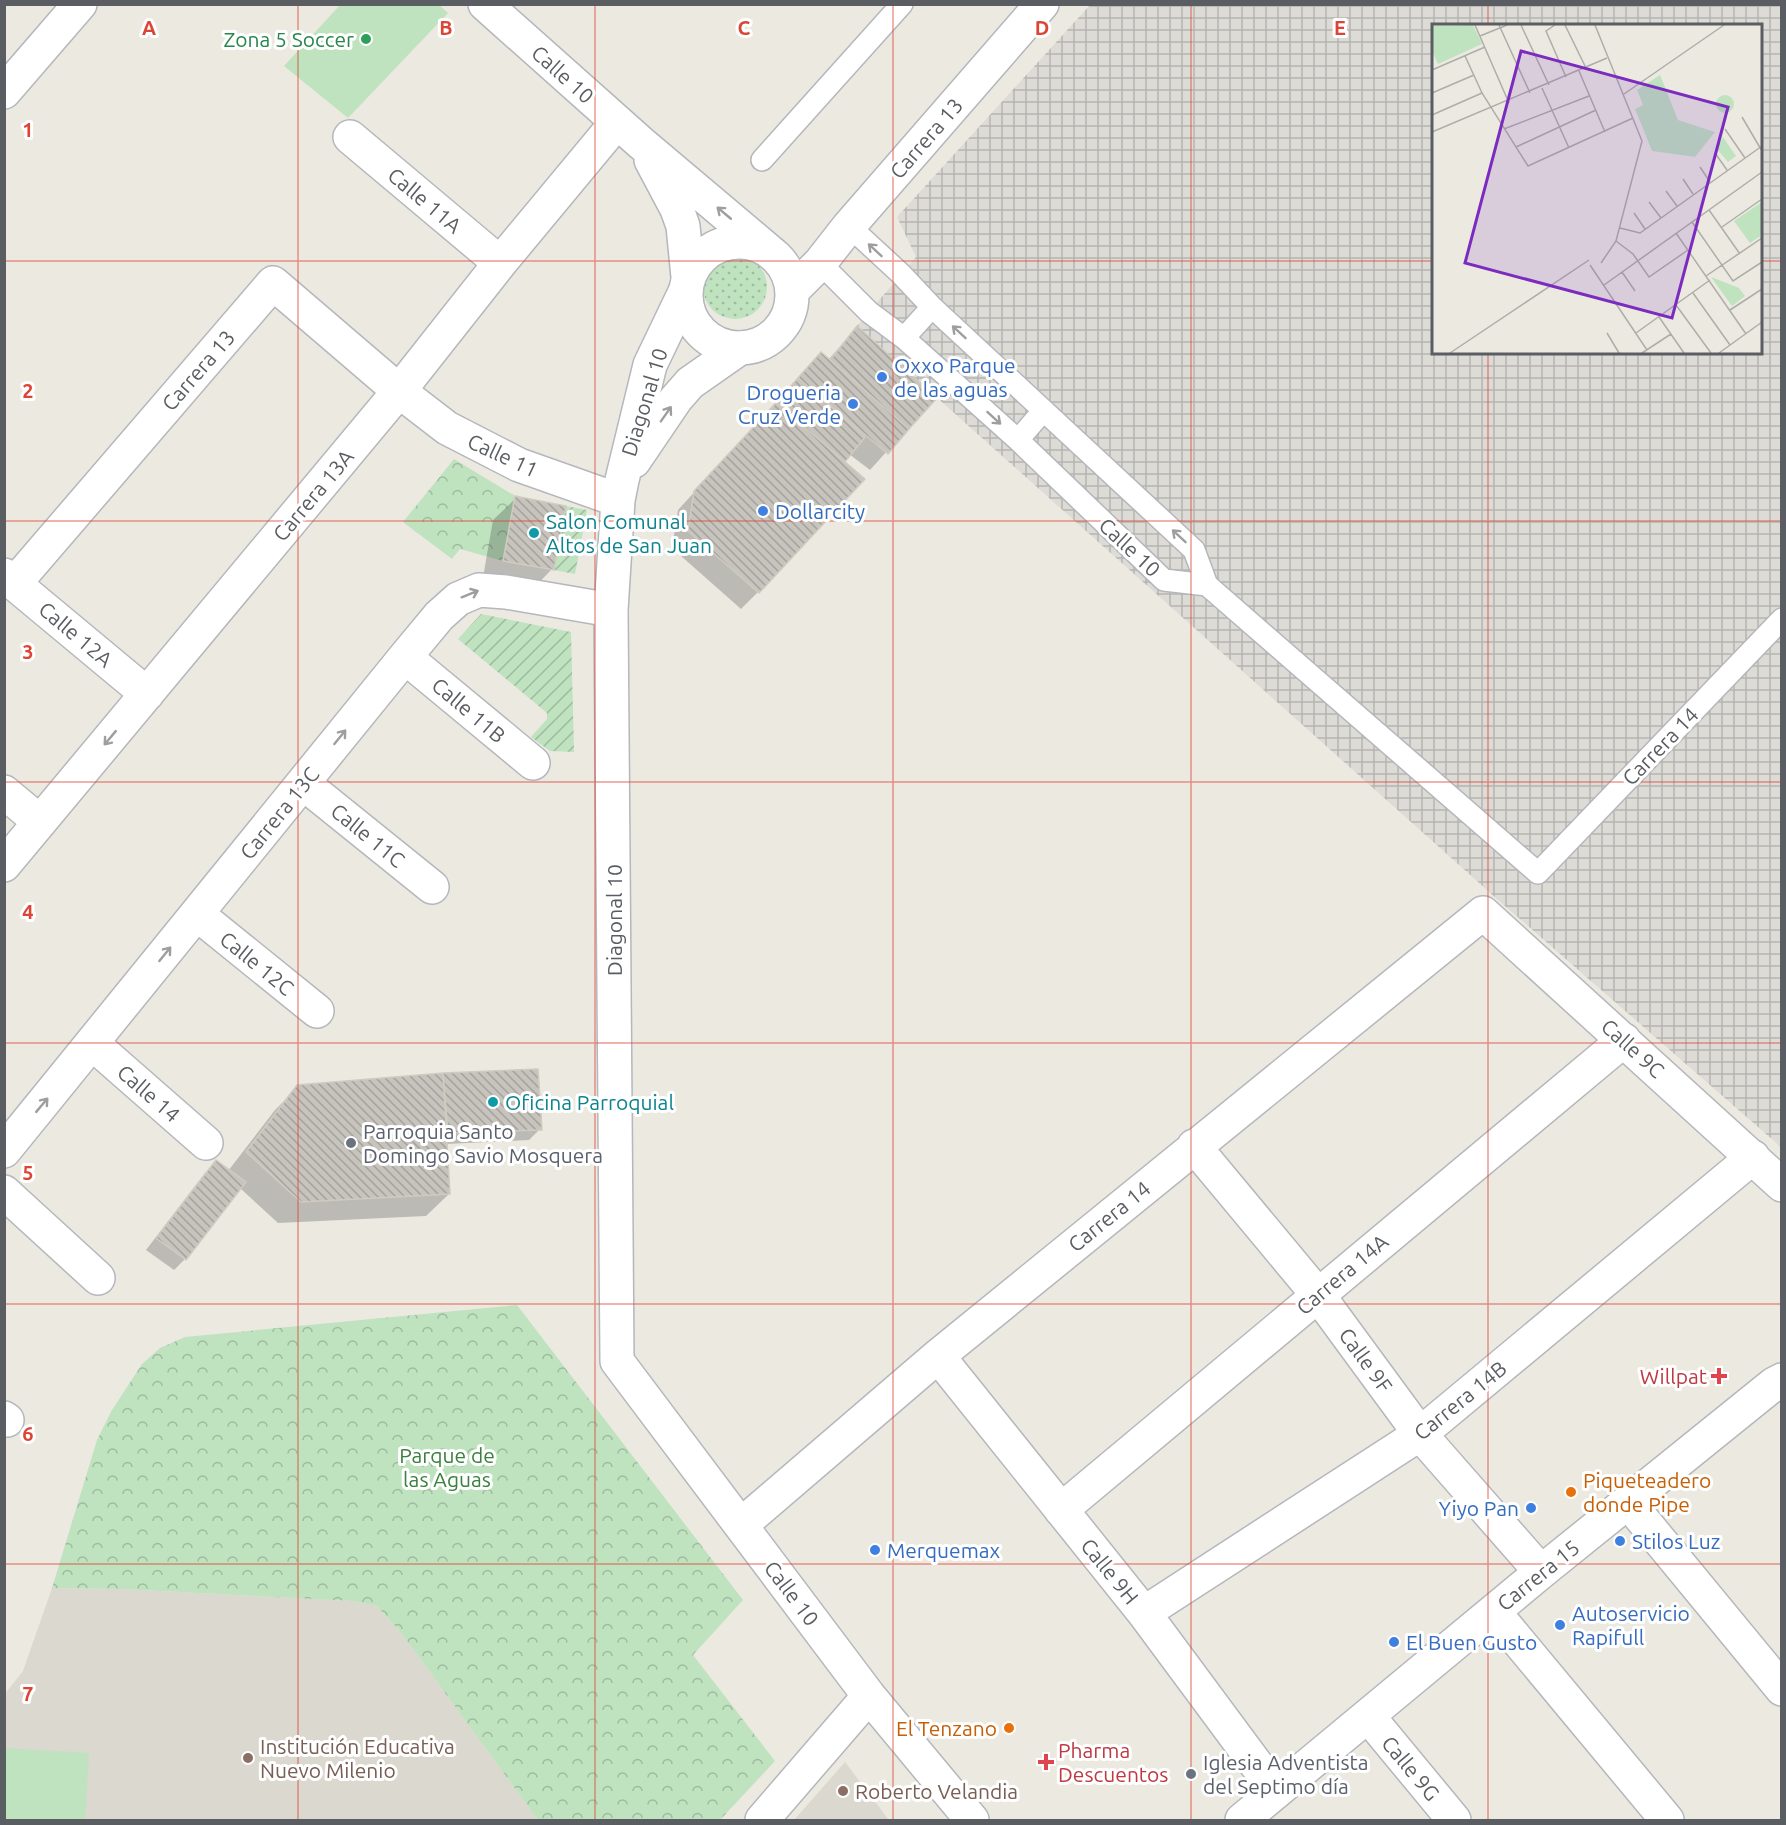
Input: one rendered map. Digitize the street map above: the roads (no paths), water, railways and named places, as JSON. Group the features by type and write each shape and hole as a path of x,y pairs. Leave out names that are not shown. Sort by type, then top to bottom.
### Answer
{"street":[{"path":"4,92 80,4"},
{"name":"Calle 10","path":"485,4 641,143 795,269"},
{"name":"Carrera 13","path":"795,269 849,226 1042,4"},
{"name":"Carrera 13A","path":"4,865 399,391 500,263 617,122"},
{"name":"Calle 11A","path":"350,137 500,263"},
{"name":"Calle 10","path":"641,143 680,218 685,241 687,285"},
{"path":"732,242 751,243 795,269 788,315 774,335 764,342 740,348 725,347 711,341 691,320 686,307 687,285 698,260 713,248 732,242"},
{"name":"Carrera 13","path":"10,579 273,283 399,391"},
{"name":"Diagonal 10","path":"618,1361 611,610 620,490 650,365 687,285"},
{"name":"Diagonal 10","path":"620,490 663,418 690,383 740,348"},
{"name":"Calle 11","path":"399,391 447,428 519,465 620,490"},
{"name":"Calle 12A","path":"10,579 147,694"},
{"name":"Carrera 13C","path":"4,1150 93,1044 445,610 458,599 479,590 506,592 611,610"},
{"name":"Calle 11B","path":"405,657 533,763"},
{"name":"Calle 11C","path":"303,783 432,887"},
{"path":"4,792 40,822"},
{"name":"Calle 9C","path":"1483,913 1782,1185"},
{"name":"Carrera 14","path":"741,1525 938,1356 1483,913"},
{"name":"Calle 12C","path":"197,914 317,1011"},
{"name":"Carrera 14A","path":"1061,1510 1624,1040"},
{"name":"Calle 14","path":"93,1044 206,1143"},
{"name":"Calle 9F","path":"1194,1146 1318,1295 1420,1434 1541,1572"},
{"name":"Carrera 14B","path":"1144,1613 1420,1434 1753,1157"},
{"path":"4,1192 98,1278"},
{"name":"Calle 9H","path":"938,1356 1144,1613 1276,1791"},
{"name":"Calle 10","path":"618,1361 869,1696 972,1821"},
{"name":"Carrera 15","path":"1242,1821 1541,1572 1779,1386"},
{"path":"1628,1502 1782,1689"},
{"path":"1494,1611 1667,1821"},
{"path":"762,1821 869,1696"},
{"name":"Calle 9G","path":"1368,1716 1454,1821"}],"lane":[{"path":"762,160 902,4"},
{"path":"849,226 901,274 933,308 1194,550 1207,585"},
{"name":"Calle 10","path":"795,269 869,312 904,338 1018,440 1164,580 1207,585"},
{"path":"904,338 933,308"},
{"path":"1018,440 1043,411"},
{"name":"Carrera 14","path":"1207,585 1538,873 1782,619"}],"place":[{"name":"Zona 5 Soccer","path":"366,39"},
{"name":"Oxxo Parque de las aguas","path":"882,377"},
{"name":"Drogueria Cruz Verde","path":"853,404"},
{"name":"Dollarcity","path":"763,511"},
{"name":"Salon Comunal Altos de San Juan","path":"534,533"},
{"name":"Oficina Parroquial","path":"493,1102"},
{"name":"Parroquia Santo Domingo Savio Mosquera","path":"351,1143"},
{"name":"Willpat","path":"1719,1376"},
{"name":"Piqueteadero donde Pipe","path":"1571,1492"},
{"name":"Yiyo Pan","path":"1531,1508"},
{"name":"Stilos Luz","path":"1620,1541"},
{"name":"Merquemax","path":"875,1550"},
{"name":"Autoservicio Rapifull","path":"1560,1625"},
{"name":"El Buen Gusto","path":"1394,1642"},
{"name":"El Tenzano","path":"1009,1728"},
{"name":"Institución Educativa Nuevo Milenio","path":"248,1758"},
{"name":"Pharma Descuentos","path":"1046,1762"},
{"name":"Iglesia Adventista del Septimo día","path":"1191,1774"},
{"name":"Roberto Velandia","path":"843,1791"}],"park label":[{"name":"Parque de las Aguas","path":"447,1467"}]}
